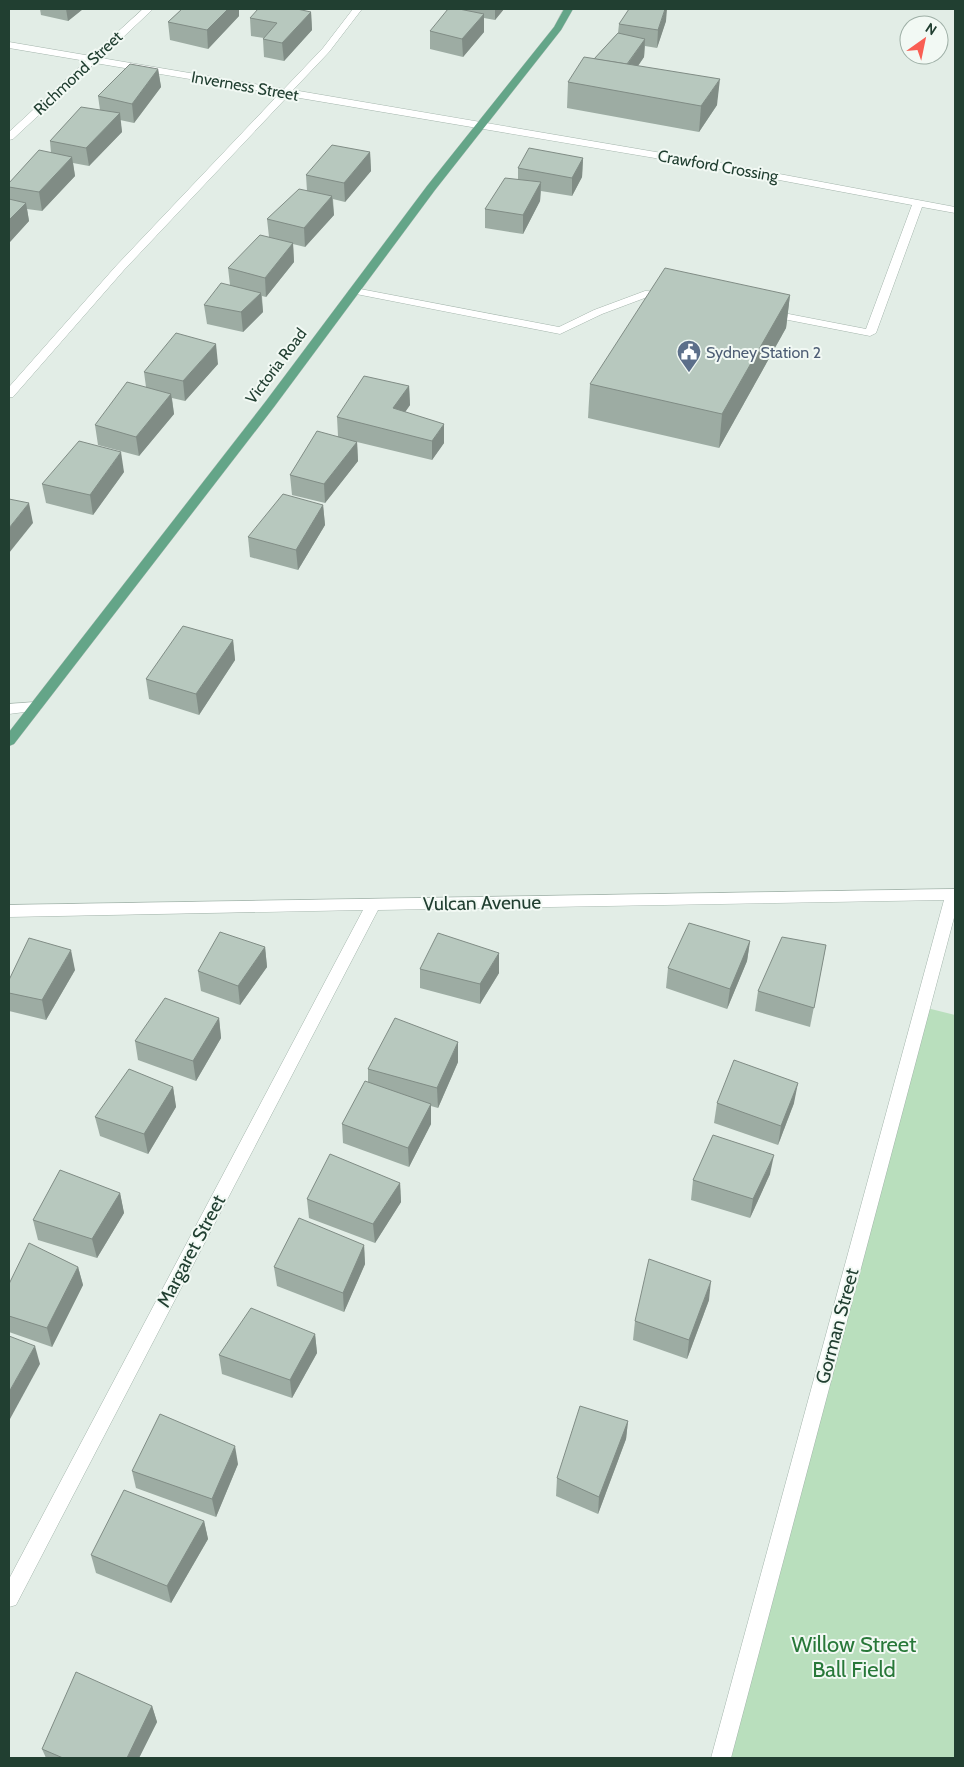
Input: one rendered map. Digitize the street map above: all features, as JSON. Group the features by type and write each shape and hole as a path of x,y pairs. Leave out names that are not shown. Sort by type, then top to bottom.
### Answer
{"main road":[{"name":"Victoria Road","path":"9,741 270,404 480,126 558,28 568,9"}],"street":[{"name":"Richmond Street","path":"9,137 148,9"},
{"path":"9,394 120,268 224,155 326,50 358,9"},
{"name":"Inverness Street","path":"9,45 480,126"},
{"name":"Crawford Crossing","path":"480,126 716,166 955,210"},
{"path":"758,310 870,333 918,202"},
{"path":"355,290 560,330 598,312 649,293 684,296"},
{"path":"9,709 35,707"},
{"name":"Vulcan Avenue","path":"9,911 954,894"},
{"name":"Gorman Street","path":"721,1758 954,894"},
{"name":"Margaret Street","path":"9,1598 374,904"}],"green space":[{"name":"Willow Street Ball Field","path":"923,1007 955,1015 955,1758 721,1758"}],"building":[{"path":"182,9 228,9 207,30 168,22"},
{"path":"258,9 297,9 311,12 282,43 263,39 277,23 250,18"},
{"path":"448,9 459,9 484,14 462,39 430,31"},
{"path":"629,9 665,9 658,30 619,24"},
{"path":"618,33 645,39 627,64 594,59"},
{"path":"584,57 720,79 701,106 568,82"},
{"path":"130,64 158,69 132,104 98,96"},
{"path":"81,107 120,113 86,148 50,141"},
{"path":"332,145 370,152 344,183 306,175"},
{"path":"529,148 583,158 572,178 518,168"},
{"path":"39,150 72,157 39,192 9,187 9,183"},
{"path":"505,178 541,182 523,215 485,209"},
{"path":"299,189 332,196 304,228 267,219"},
{"path":"9,199 26,203 9,220"},
{"path":"260,235 293,243 265,278 228,268"},
{"name":"Sydney Station 2","path":"665,268 790,295 722,414 590,384"},
{"path":"221,283 261,293 241,312 204,305"},
{"path":"176,333 216,344 183,381 144,372"},
{"path":"364,376 409,386 393,408 444,424 432,441 337,417"},
{"path":"127,382 171,394 136,437 95,425"},
{"path":"317,431 357,442 324,484 290,475"},
{"path":"79,441 121,452 90,495 42,484"},
{"path":"283,494 323,505 296,550 248,537"},
{"path":"9,499 29,503 9,528"},
{"path":"183,626 233,640 196,694 146,679"},
{"path":"689,923 750,941 730,989 668,968"},
{"path":"220,932 265,947 238,986 198,971"},
{"path":"438,933 499,953 480,984 420,969"},
{"path":"782,937 826,945 814,1008 758,991"},
{"path":"29,938 71,950 42,1000 9,993 9,980"},
{"path":"165,998 219,1018 193,1061 135,1041"},
{"path":"395,1018 458,1042 437,1088 368,1069"},
{"path":"734,1060 798,1083 781,1126 717,1103"},
{"path":"129,1069 173,1087 144,1134 95,1117"},
{"path":"365,1081 431,1104 408,1148 342,1124"},
{"path":"713,1135 774,1155 753,1199 693,1180"},
{"path":"330,1154 400,1183 373,1224 307,1199"},
{"path":"60,1170 120,1193 92,1239 33,1220"},
{"path":"299,1218 364,1245 343,1293 274,1267"},
{"path":"29,1243 78,1267 47,1328 9,1316 9,1284"},
{"path":"649,1259 711,1281 689,1340 635,1321"},
{"path":"251,1308 315,1334 290,1380 219,1355"},
{"path":"9,1336 35,1346 9,1392"},
{"path":"580,1406 628,1421 599,1497 557,1478"},
{"path":"160,1414 235,1446 212,1499 132,1471"},
{"path":"124,1490 204,1521 167,1586 91,1555"},
{"path":"76,1672 152,1706 127,1758 63,1758 42,1749"}],"place":[{"name":"Sydney Station 2","path":"689,373"}]}
